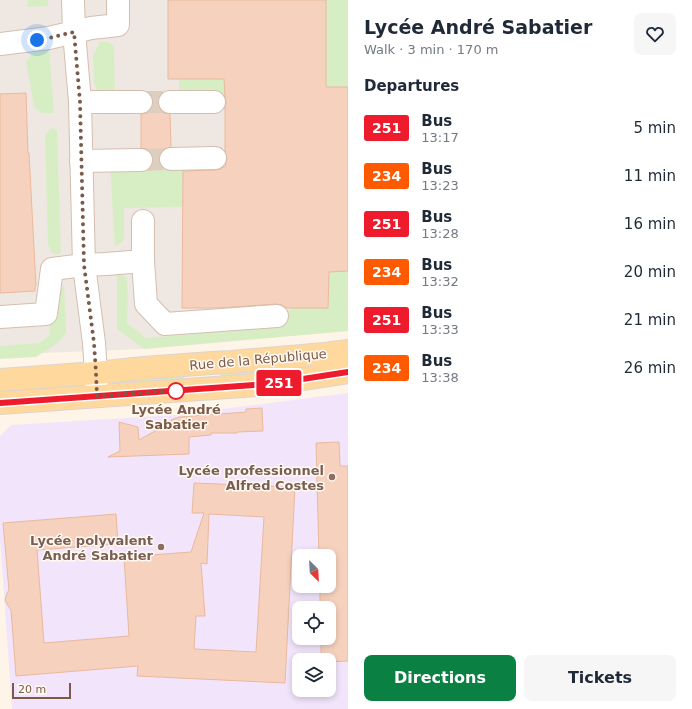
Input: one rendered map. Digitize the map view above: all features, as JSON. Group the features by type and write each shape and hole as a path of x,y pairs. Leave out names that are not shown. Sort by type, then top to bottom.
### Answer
{"main road":[{"name":"Rue de la République","path":"0,380 231,362 348,351"},
{"name":"Rue de la République","path":"0,403 271,384 348,372"}],"street":[{"path":"73,0 80,102 84,265 94,343 97,396"},
{"path":"0,44 49,38 91,28 118,25 118,0"},
{"path":"80,102 141,102"},
{"path":"170,102 214,102"},
{"path":"171,159 215,158"},
{"path":"81,161 141,160"},
{"path":"143,221 143,261 146,304 165,324 277,316"},
{"path":"0,317 46,314 52,269 143,261"}],"shaded area":[{"path":"0,0 348,0 348,331 144,349 43,353 0,357"},
{"name":"Lycée polyvalent André Sabatier","path":"348,393 348,709 12,709 0,539 0,436 11,425 176,415"}],"green space":[{"path":"28,0 48,0 48,6 27,7"},
{"path":"326,0 348,0 348,331 144,349 117,329 117,274 124,276 127,282 127,323 146,338 276,327 291,308 328,308 331,98 179,96 179,79"},
{"path":"100,42 108,42 114,46 115,96 102,94 97,91 94,82 93,55"},
{"path":"49,46 54,113 42,113 34,107 26,62 36,48"},
{"path":"51,128 57,130 61,254 53,254 48,245 45,135"},
{"path":"110,166 183,167 183,207 124,208 124,239 120,244 115,246"},
{"path":"64,285 66,333 58,343 36,357 0,359 0,346 39,343 50,335 49,313"},
{"path":"348,359 348,365 221,378 220,371"},
{"path":"184,374 185,382 117,384 117,380"}],"building":[{"path":"168,0 326,0 326,87 348,87 348,271 329,272 328,308 286,308 282,305 276,304 219,308 182,308 183,171 215,170 225,167 227,158 225,151 226,102 224,79 168,79"},
{"path":"26,93 36,286 35,291 0,293 0,94"},
{"path":"152,95 159,95 159,108 164,113 170,114 171,147 164,149 160,153 159,160 161,167 152,166 152,154 147,149 141,148 141,114 148,113 152,108"},
{"path":"262,408 263,431 211,433 211,435 189,437 189,454 108,457 120,451 119,422 138,427 139,440 171,422 171,420 179,417 246,412 246,409"},
{"path":"339,442 340,466 348,466 348,661 336,662 336,653 321,653 321,645 336,645 336,601 320,601 320,593 336,593 336,549 319,549 316,443"},
{"path":"194,483 295,487 285,683 137,676 138,666 16,676 11,610 5,600 9,590 3,523 116,514 118,544 37,550 44,643 129,636 124,557 191,552 204,513 192,513","holes":["209,514 264,517 256,652 194,649 196,616 205,616 201,563 207,564"]}],"tunnel":[{"path":"141,102 170,102"},
{"path":"141,160 171,159"}],"bus line":[{"name":"251","path":"0,403 277,383 348,372"}],"place":[{"name":"Lycée André Sabatier","path":"176,391"},
{"name":"Lycée professionnel Alfred Costes","path":"332,477"},
{"name":"Lycée polyvalent André Sabatier","path":"161,547"}],"route":[{"path":"37,40 74,32 80,102 84,265 94,343 97,396 182,390 176,391"}]}
